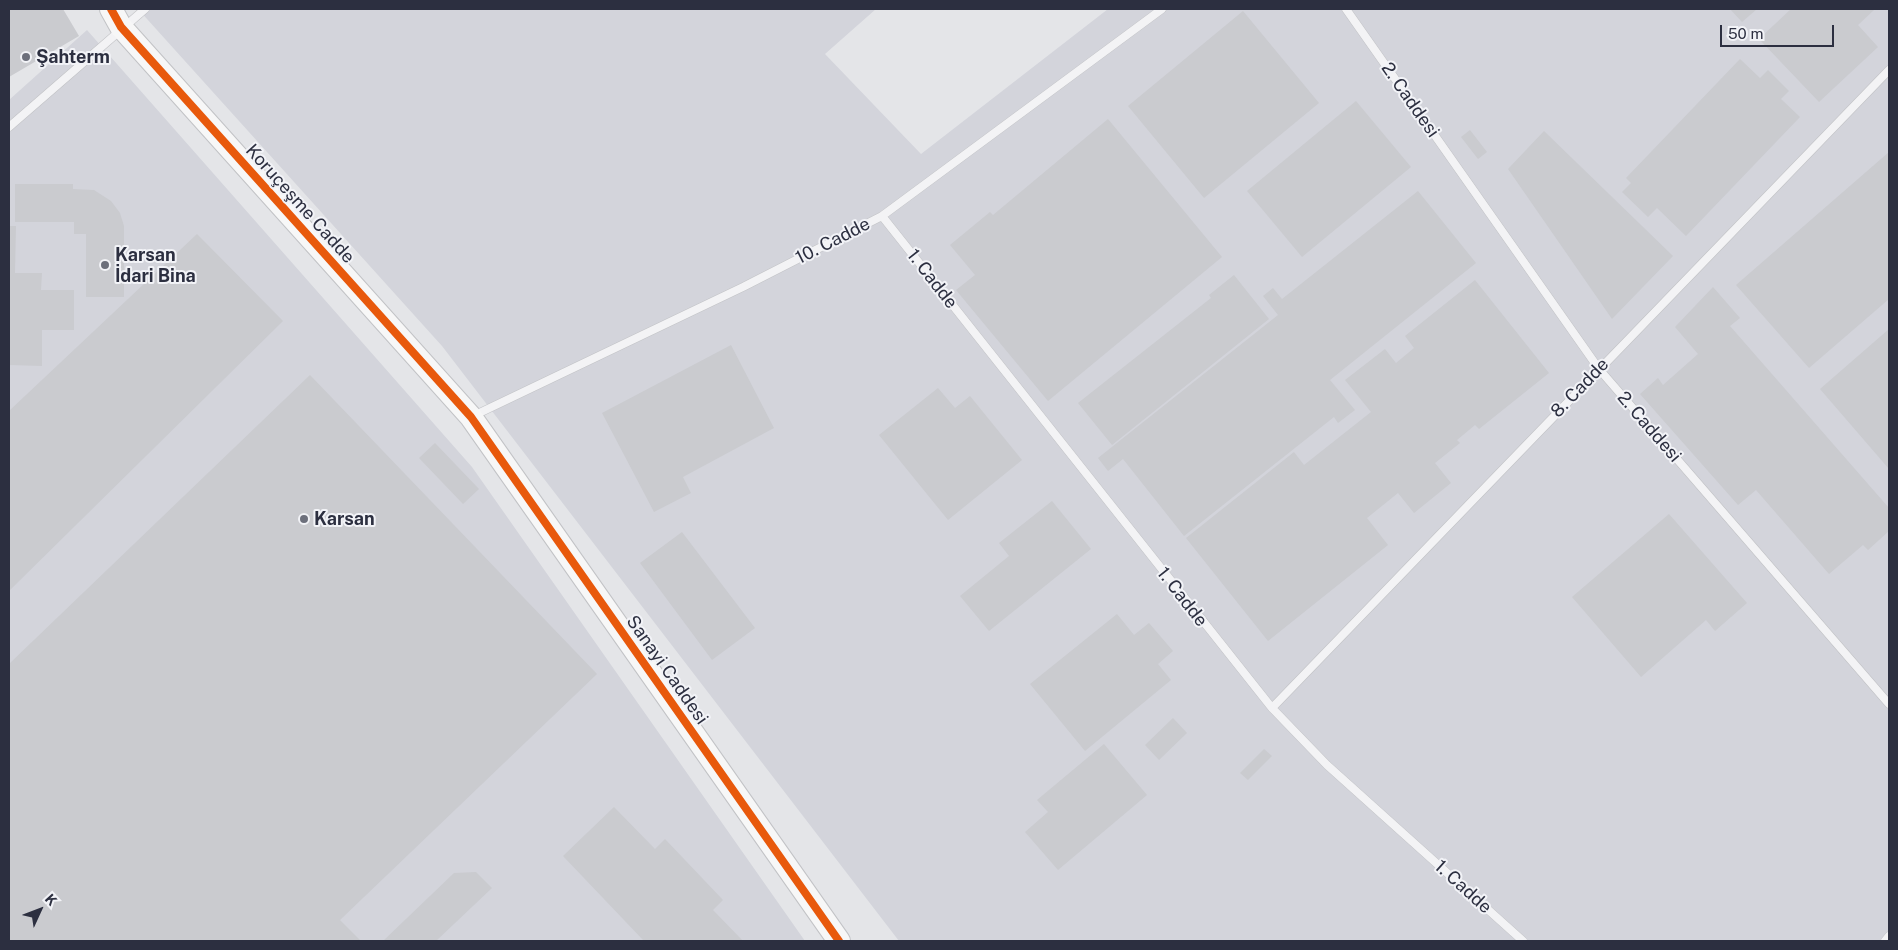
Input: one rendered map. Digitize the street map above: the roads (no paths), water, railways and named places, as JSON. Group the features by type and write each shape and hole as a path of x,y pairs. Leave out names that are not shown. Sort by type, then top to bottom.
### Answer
{"street":[{"name":"Koruçeşme Cadde","path":"116,18 471,417"},
{"name":"Sanayi Caddesi","path":"471,417 839,941"}],"lane":[{"path":"9,127 116,18 145,9"},
{"name":"10. Cadde","path":"471,417 743,287 882,216 1162,9"},
{"name":"2. Caddesi","path":"1346,9 1598,369 1889,704"},
{"name":"8. Cadde","path":"1272,708 1889,70"},
{"name":"1. Cadde","path":"882,216 1238,668 1272,708 1327,765 1523,941"},
{"path":"1885,941 1889,936"}],"place":[{"name":"Şahterm","path":"26,57"},
{"name":"Karsan İdari Bina","path":"105,265"},
{"name":"Karsan","path":"304,519"}]}
